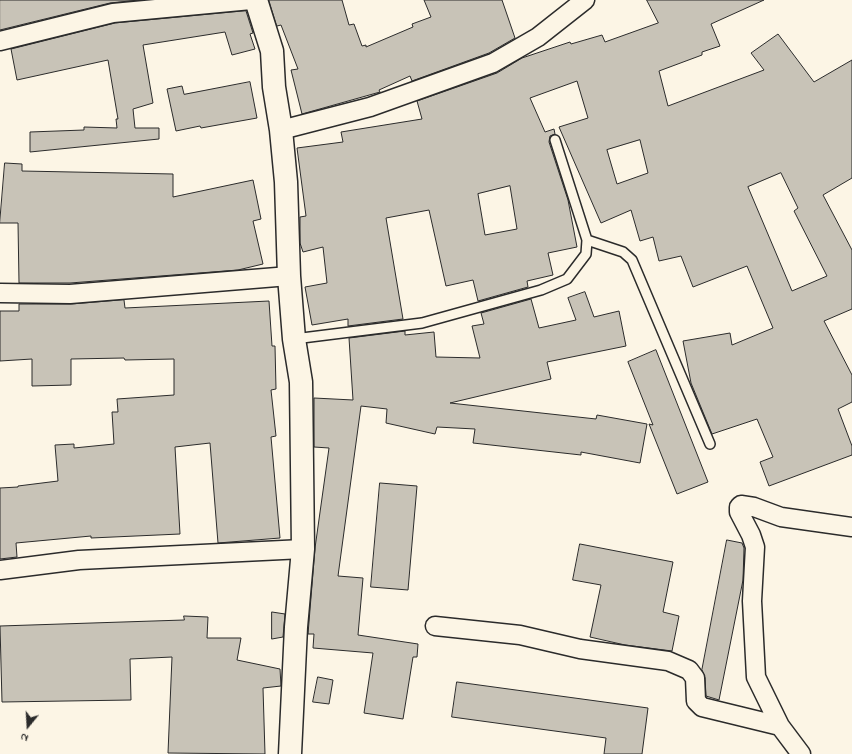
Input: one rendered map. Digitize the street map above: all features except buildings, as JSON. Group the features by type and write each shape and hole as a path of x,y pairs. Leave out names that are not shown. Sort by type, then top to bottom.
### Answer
{"street":[{"path":"0,41 113,13 251,0"},
{"path":"256,0 272,52 274,87 281,130 286,182 289,276 294,339 301,382 303,549 296,627 290,754"},
{"path":"281,130 370,108 493,63 538,37 585,0"},
{"path":"0,293 70,294 289,276"},
{"path":"801,754 780,726 756,677 752,601 755,546 739,512 739,507 741,505 754,508 781,517 852,527"},
{"path":"0,570 79,560 303,549"},
{"path":"435,626 520,635 580,649 668,661 689,670 695,678 696,701 702,707 780,726"}],"lane":[{"path":"294,339 422,323 542,290 567,279 586,254 587,240 555,140"},
{"path":"587,240 623,252 632,260 710,444"}]}
